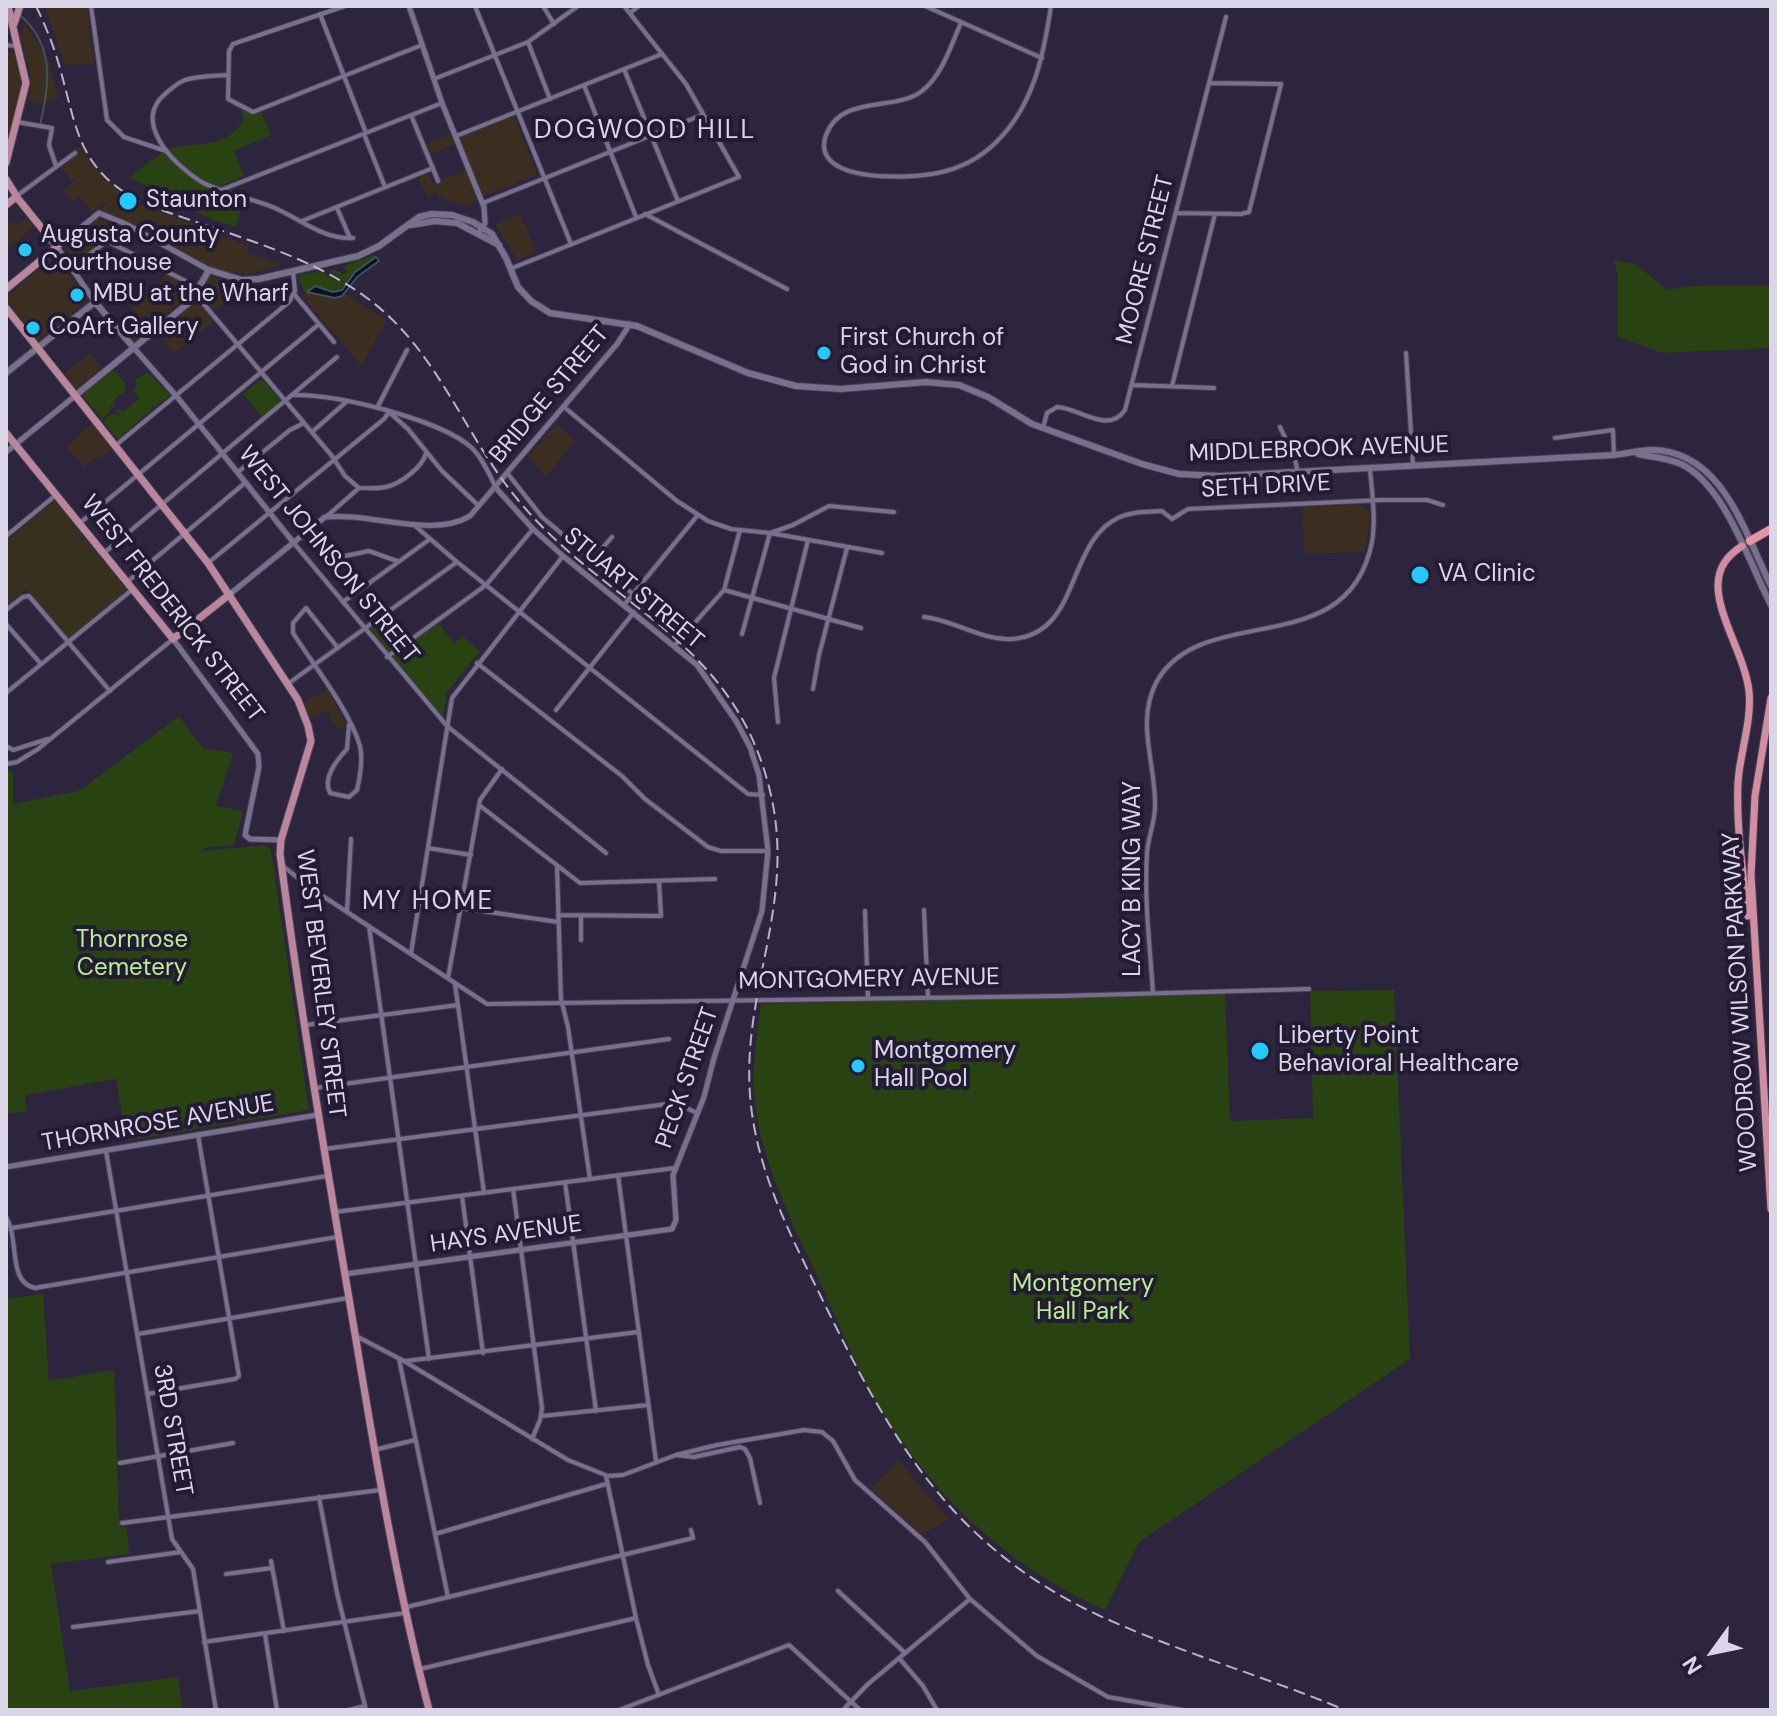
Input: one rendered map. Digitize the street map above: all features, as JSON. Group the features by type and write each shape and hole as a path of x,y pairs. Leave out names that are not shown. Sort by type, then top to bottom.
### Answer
{"highway":[{"path":"1755,974 1737,826 1749,690 1718,589 1721,568 1733,553 1771,529"},
{"name":"WOODROW WILSON PARKWAY","path":"1771,698 1758,769 1751,898 1771,1209"}],"main road":[{"path":"6,163 26,83 8,6"},
{"path":"13,26 18,10"},
{"path":"6,179 16,197 57,247 6,289"},
{"path":"6,205 16,197"},
{"path":"76,395 191,301 209,270 251,280 362,254 422,216 459,216 481,230"},
{"name":"MIDDLEBROOK AVENUE","path":"481,230 498,240 523,294 545,311 561,316 630,324 748,373 796,386 851,389 926,382 959,385 984,394 1025,421 1170,472 1209,476 1298,473 1662,451 1695,463 1720,486 1743,528 1746,544 1771,605"},
{"path":"6,373 95,302"},
{"name":"WEST JOHNSON STREET","path":"95,302 133,347"},
{"name":"WEST BEVERLEY STREET","path":"6,308 208,563 289,683 303,711 311,741 281,840 281,865 322,1150 380,1490 429,1710"},
{"name":"WEST FREDERICK STREET","path":"6,433 173,639"},
{"name":"MIDDLEBROOK AVENUE","path":"1634,453 1672,461 1701,478 1718,497 1746,544"},
{"path":"1746,544 1771,586"},
{"path":"173,639 230,594"}],"street":[{"path":"91,6 107,120 124,137 168,152"},
{"path":"345,6 233,44 229,48 228,99 253,112 422,45"},
{"path":"409,6 442,103 483,203 486,218 481,230"},
{"path":"475,6 571,244"},
{"path":"543,6 554,24"},
{"path":"434,79 528,42 578,6"},
{"path":"510,269 739,177 692,92 624,6"},
{"path":"630,13 639,6"},
{"path":"925,6 1042,58"},
{"path":"961,23 934,78 922,92 901,101 859,108 834,124 825,145 827,155 835,166 843,171 875,175 921,176 950,170 992,147 1010,126 1028,95 1042,58 1051,6"},
{"path":"320,14 385,187"},
{"name":"MOORE STREET","path":"1043,428 1048,411 1059,406 1105,422 1115,420 1125,410 1226,17"},
{"path":"528,42 550,99"},
{"path":"6,45 18,45"},
{"path":"456,136 662,54"},
{"path":"624,69 678,201"},
{"path":"227,75 184,80 159,100 152,110 151,121 154,132 168,152 193,177 265,204 327,234 352,238 337,207"},
{"path":"1176,213 1245,214 1250,210 1281,84 1209,83"},
{"path":"584,85 637,217"},
{"path":"221,190 442,103"},
{"path":"411,115 438,181"},
{"path":"483,203 702,115"},
{"path":"17,122 52,128 49,145 56,166"},
{"path":"16,197 75,153"},
{"path":"302,221 433,168"},
{"path":"57,247 99,213 124,223 209,270"},
{"path":"645,214 787,289"},
{"path":"1172,386 1215,214"},
{"path":"72,268 107,241 197,291 349,481 359,488 383,488 394,484 423,463 425,451"},
{"name":"WEST JOHNSON STREET","path":"57,247 95,302"},
{"path":"116,445 287,304 294,294 293,270"},
{"path":"294,294 334,342"},
{"path":"80,523 319,324"},
{"name":"BRIDGE STREET","path":"480,507 617,344 630,324"},
{"name":"WEST JOHNSON STREET","path":"133,347 447,726 606,853"},
{"path":"377,408 407,350"},
{"path":"1406,353 1413,467"},
{"path":"104,553 337,357"},
{"path":"1133,385 1214,388"},
{"path":"6,452 76,395"},
{"name":"STUART STREET","path":"293,395 377,408 445,432 469,446 479,456 496,488 533,529 700,669 736,721 754,756 763,795 768,851 761,917 734,1000"},
{"path":"312,432 346,402"},
{"path":"564,407 697,516 720,526 882,553"},
{"path":"208,563 389,412 405,425 425,451 480,507 468,518 453,524 327,516"},
{"path":"238,472 290,430 304,423"},
{"path":"1280,427 1298,473"},
{"path":"1555,438 1613,430 1614,455"},
{"name":"LACY B KING WAY","path":"1153,993 1147,860 1155,795 1146,722 1152,691 1166,669 1189,649 1206,642 1298,622 1337,600 1353,583 1367,560 1373,534 1370,469"},
{"path":"508,474 542,517 633,594"},
{"path":"6,693 67,643 246,482"},
{"path":"230,594 359,488"},
{"path":"6,536 56,495"},
{"name":"SETH DRIVE","path":"924,617 936,618 998,639 1020,638 1037,632 1061,611 1096,535 1108,524 1127,515 1162,511 1172,519 1188,509 1373,501 1427,500 1443,505"},
{"path":"770,533 829,506 894,512"},
{"path":"624,605 697,516"},
{"path":"413,523 457,562 748,794 763,795"},
{"path":"387,657 486,585 533,529"},
{"path":"675,645 724,590 740,530"},
{"path":"742,634 770,533"},
{"path":"592,560 612,537"},
{"path":"343,602 430,539"},
{"path":"778,722 773,681 808,540"},
{"path":"813,689 847,548"},
{"path":"345,556 357,551 369,551 397,561"},
{"path":"411,953 452,698 563,556"},
{"path":"289,683 457,562"},
{"path":"724,590 861,628"},
{"path":"6,610 27,596 110,691"},
{"path":"338,648 306,608 293,623 292,629 349,725 360,751 358,785 352,796 335,796 326,786 336,760 347,749 349,725"},
{"path":"556,710 634,612"},
{"path":"6,624 41,664"},
{"path":"6,764 19,761 51,738 173,639"},
{"name":"WEST FREDERICK STREET","path":"173,639 258,754 259,767 245,835 250,839 281,840"},
{"path":"477,663 708,847 721,851 768,851"},
{"path":"6,746 13,750 51,738"},
{"path":"448,978 481,796 502,769"},
{"path":"479,805 586,885 715,879"},
{"path":"347,911 351,839"},
{"path":"428,848 471,855"},
{"name":"MONTGOMERY AVENUE","path":"281,865 289,868 309,887 487,1004 1309,989"},
{"path":"557,866 563,1002 590,1179"},
{"path":"558,915 661,916 659,881"},
{"path":"461,908 558,922"},
{"path":"924,910 928,998"},
{"path":"865,911 868,999"},
{"path":"581,915 581,940"},
{"path":"369,926 429,1359"},
{"path":"455,984 484,1193"},
{"name":"PECK STREET","path":"672,1229 676,1220 672,1178 704,1097 734,1000"},
{"path":"304,1026 458,1005"},
{"path":"313,1088 669,1039"},
{"path":"322,1150 667,1104 678,1104 697,1113"},
{"name":"THORNROSE AVENUE","path":"6,1167 317,1115"},
{"path":"147,1394 239,1376 198,1135"},
{"name":"3RD STREET","path":"106,1150 172,1541 193,1569 216,1710"},
{"path":"333,1212 677,1168"},
{"path":"618,1175 656,1461"},
{"path":"12,1228 327,1176"},
{"path":"565,1182 596,1411"},
{"path":"513,1189 542,1416 531,1440"},
{"path":"462,1196 483,1353"},
{"path":"6,1217 12,1228 17,1272 22,1282 35,1288 337,1237"},
{"name":"HAYS AVENUE","path":"344,1274 672,1229"},
{"path":"137,1334 348,1298"},
{"path":"402,1360 483,1353 638,1332"},
{"path":"355,1335 402,1360 531,1440 568,1460 606,1475 619,1476 676,1455 752,1437 818,1431 826,1434 855,1480 925,1542 970,1599 1037,1656 1091,1689 1118,1700 1182,1710"},
{"path":"402,1360 415,1440 448,1597"},
{"path":"542,1416 648,1405"},
{"path":"373,1450 415,1440"},
{"path":"120,1463 233,1443"},
{"path":"676,1455 687,1458 740,1447 745,1449 750,1458 760,1503"},
{"path":"606,1475 621,1556 648,1665 659,1695"},
{"path":"434,1534 606,1484"},
{"path":"122,1523 380,1490"},
{"path":"319,1497 344,1622 366,1708 349,1710"},
{"path":"204,1642 405,1610 693,1538 691,1530"},
{"path":"108,1562 181,1552"},
{"path":"271,1561 284,1631"},
{"path":"226,1574 272,1568"},
{"path":"838,1591 905,1653"},
{"path":"843,1710 970,1599"},
{"path":"73,1627 200,1611"},
{"path":"419,1669 636,1618"},
{"path":"265,1634 277,1710"},
{"path":"619,1710 789,1645 860,1710"},
{"path":"899,1658 923,1686 937,1710"}],"shaded area":[{"path":"45,6 87,6 94,64 65,65"},
{"path":"24,23 48,59 59,98 42,105 28,101 31,78 20,35"},
{"path":"6,49 15,54 21,77 21,90 10,131 6,130 6,114 10,111 6,104"},
{"path":"514,116 537,175 476,199 476,203 466,206 436,193 427,197 418,177 428,172 433,183 472,168 461,142 430,154 426,144 450,135 452,141"},
{"path":"80,147 102,176 132,200 249,246 247,253 284,265 245,275 210,268 123,219 105,213 101,208 107,204 105,202 92,212 79,197 72,202 63,191 83,173 72,181 62,168 75,157 73,149"},
{"path":"521,214 536,252 517,260 495,224"},
{"path":"27,218 34,226 10,248 6,243 6,219 17,226"},
{"path":"98,219 107,222 99,234 106,239 78,260 73,259 66,247 79,235 89,246 95,241 85,230"},
{"path":"55,255 88,300 38,341 6,298"},
{"path":"166,272 194,288 190,295 134,342 125,332 140,320 130,307 161,283"},
{"path":"210,277 242,284 239,298 211,310 200,296"},
{"path":"307,292 335,298 345,294 386,320 362,366 302,296"},
{"path":"198,300 215,320 174,354 157,334"},
{"path":"90,353 102,368 76,389 64,374"},
{"path":"92,424 111,448 101,460 97,456 84,467 66,446"},
{"path":"556,424 575,440 546,477 528,457"},
{"path":"55,501 127,590 68,639 27,589 6,606 6,541"},
{"path":"1362,505 1370,512 1364,552 1305,554 1302,507"},
{"path":"328,690 346,725 342,729 335,727 328,711 310,718 303,702"},
{"path":"899,1460 950,1519 922,1534 871,1489"}],"green space":[{"path":"240,109 253,115 261,112 271,135 234,151 244,176 214,189 243,199 236,227 216,221 129,178 165,151 227,137 244,119"},
{"path":"374,255 376,257 355,272 340,290 315,286 305,293 298,278 300,274 321,272 340,282 341,279 328,270 334,269 344,275 347,271 342,267"},
{"path":"1614,260 1636,264 1667,290 1691,286 1771,285 1771,348 1662,353 1618,337 1618,277"},
{"path":"114,370 126,384 126,390 114,400 115,406 110,405 110,412 102,419 82,395"},
{"path":"148,373 170,395 155,407 151,404 153,409 117,439 103,421 112,414 122,415 115,411 124,412 139,398 133,390 137,387 135,379"},
{"path":"262,379 281,401 262,417 243,394"},
{"path":"381,619 403,648 438,622 454,644 462,636 480,651 447,692 443,717 368,628"},
{"name":"Thornrose Cemetery","path":"179,716 203,748 233,753 216,806 243,811 234,845 203,848 203,851 265,845 271,849 309,1110 126,1141 116,1079 25,1095 27,1111 7,1114 6,770 13,772 13,804 79,791"},
{"name":"Montgomery Hall Park","path":"1394,990 1410,1359 1139,1542 1105,1610 1068,1592 1002,1548 943,1493 893,1429 865,1381 779,1192 762,1140 754,1089 761,1004 1225,993 1230,1121 1313,1118 1310,991"},
{"path":"43,1294 49,1381 114,1370 119,1519 120,1527 127,1527 129,1554 51,1564 70,1691 178,1677 183,1710 6,1710 6,1299"}],"water":[{"path":"376,257 379,261 357,277 342,296 335,298 307,292 315,286 333,292 342,290 355,272"}],"waterway":[{"path":"19,14 39,39 47,66 40,126"}],"railway":[{"path":"36,6 54,50 83,145 105,176 143,203 287,254 342,281 367,298 413,342 518,500 553,537 664,628 728,696 752,739 770,791 777,832 773,908 750,1056 750,1095 760,1153 779,1208 854,1362 906,1450 935,1490 968,1526 1006,1559 1049,1589 1128,1628 1345,1710"}],"place":[{"name":"Staunton","path":"128,201"},
{"name":"Augusta County Courthouse","path":"25,250"},
{"name":"MBU at the Wharf","path":"77,295"},
{"name":"CoArt Gallery","path":"33,328"},
{"name":"First Church of God in Christ","path":"824,353"},
{"name":"VA Clinic","path":"1420,575"},
{"name":"Liberty Point Behavioral Healthcare","path":"1260,1051"},
{"name":"Montgomery Hall Pool","path":"858,1066"}],"district":[{"name":"DOGWOOD HILL","path":"645,131"},
{"name":"MY HOME","path":"428,902"}]}
